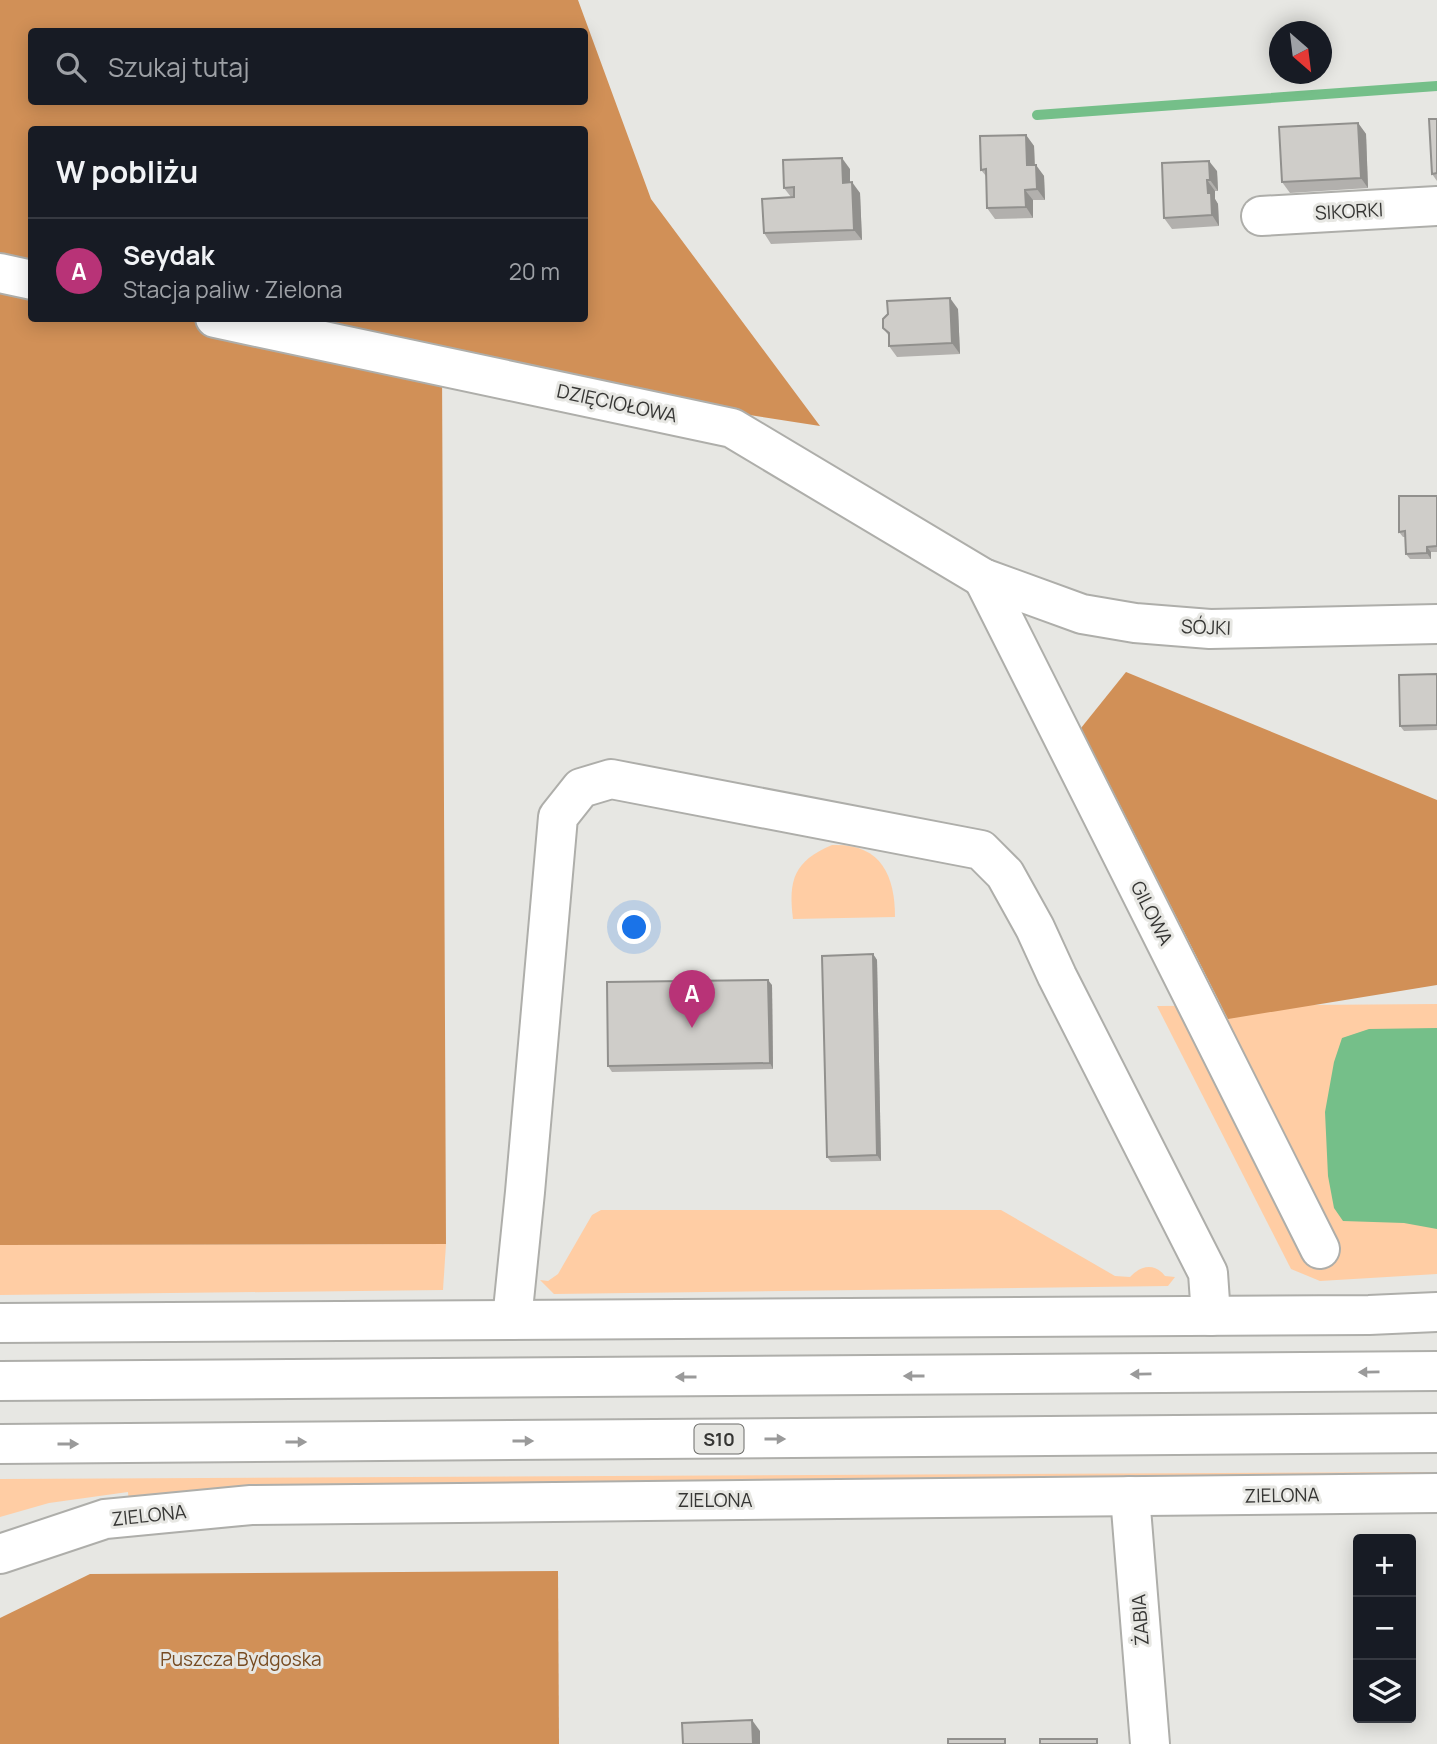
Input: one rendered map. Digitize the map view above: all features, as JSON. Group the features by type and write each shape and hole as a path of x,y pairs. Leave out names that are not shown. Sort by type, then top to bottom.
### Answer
{"main road":[{"name":"SIKORKI","path":"1261,216 1437,206"},
{"path":"0,273 28,279"},
{"name":"DZIĘCIOŁOWA","path":"234,322 732,428 983,578"},
{"name":"SÓJKI","path":"983,578 1082,614 1135,623 1210,629 1437,624"},
{"name":"GILOWA","path":"983,578 1320,1249"},
{"path":"512,1320 558,817 581,788 611,779 981,850 1005,874 1035,928 1208,1273 1211,1316"},
{"path":"0,1323 1369,1315 1437,1312"},
{"path":"0,1381 1437,1371"},
{"name":"S10","path":"0,1444 1437,1433"},
{"name":"ZIELONA","path":"0,1554 105,1519 251,1504 1437,1493"},
{"name":"ŻABIA","path":"1130,1496 1150,1744"}],"shaded area":[{"path":"832,845 862,849 882,864 892,887 895,917 793,919 792,893 796,873 809,858"},
{"path":"1437,1004 1437,1274 1320,1281 1291,1269 1157,1006"},
{"path":"1437,1028 1437,1229 1404,1223 1343,1221 1334,1208 1328,1176 1325,1112 1334,1062 1342,1038 1369,1029"},
{"path":"601,1210 1001,1210 1115,1276 1130,1277 1143,1268 1152,1267 1165,1276 1175,1277 1168,1286 554,1294 540,1280 548,1281 558,1274 592,1215"},
{"path":"446,1244 443,1290 0,1295 0,1245"},
{"path":"1437,1472 1437,1485 129,1504 128,1492 49,1503 0,1517 0,1479"}],"green space":[{"path":"0,0 578,0 651,199 820,426 442,367 446,1244 0,1245"},
{"path":"1126,672 1437,800 1437,985 1228,1019 1081,728"},
{"name":"Puszcza Bydgoska","path":"558,1571 559,1744 0,1744 0,1618 90,1574"}],"building":[{"path":"1429,119 1437,119 1437,173 1432,174"},
{"path":"1358,123 1361,178 1282,182 1279,127"},
{"path":"1026,135 1027,165 1036,165 1037,189 1025,190 1026,207 987,208 986,169 981,170 980,136"},
{"path":"842,158 843,183 852,182 854,230 764,233 762,199 794,197 794,187 784,188 783,160"},
{"path":"1209,161 1210,180 1207,180 1208,193 1211,193 1212,215 1164,218 1162,163"},
{"path":"950,298 952,343 889,346 889,333 883,328 883,319 888,314 887,301"},
{"path":"1399,496 1437,496 1437,546 1427,547 1427,553 1406,554 1405,531 1399,532"},
{"path":"1437,674 1437,725 1400,726 1399,675"},
{"path":"873,954 877,1155 827,1157 822,956"},
{"path":"768,980 770,1063 608,1066 607,982"},
{"path":"752,1720 753,1744 683,1744 682,1723"},
{"path":"948,1739 1005,1739 1005,1744 948,1744"},
{"path":"1040,1739 1097,1739 1097,1744 1040,1744"}],"waterway":[{"path":"1037,115 1437,86"}],"place":[{"name":"Seydak","path":"692,1028"}]}
